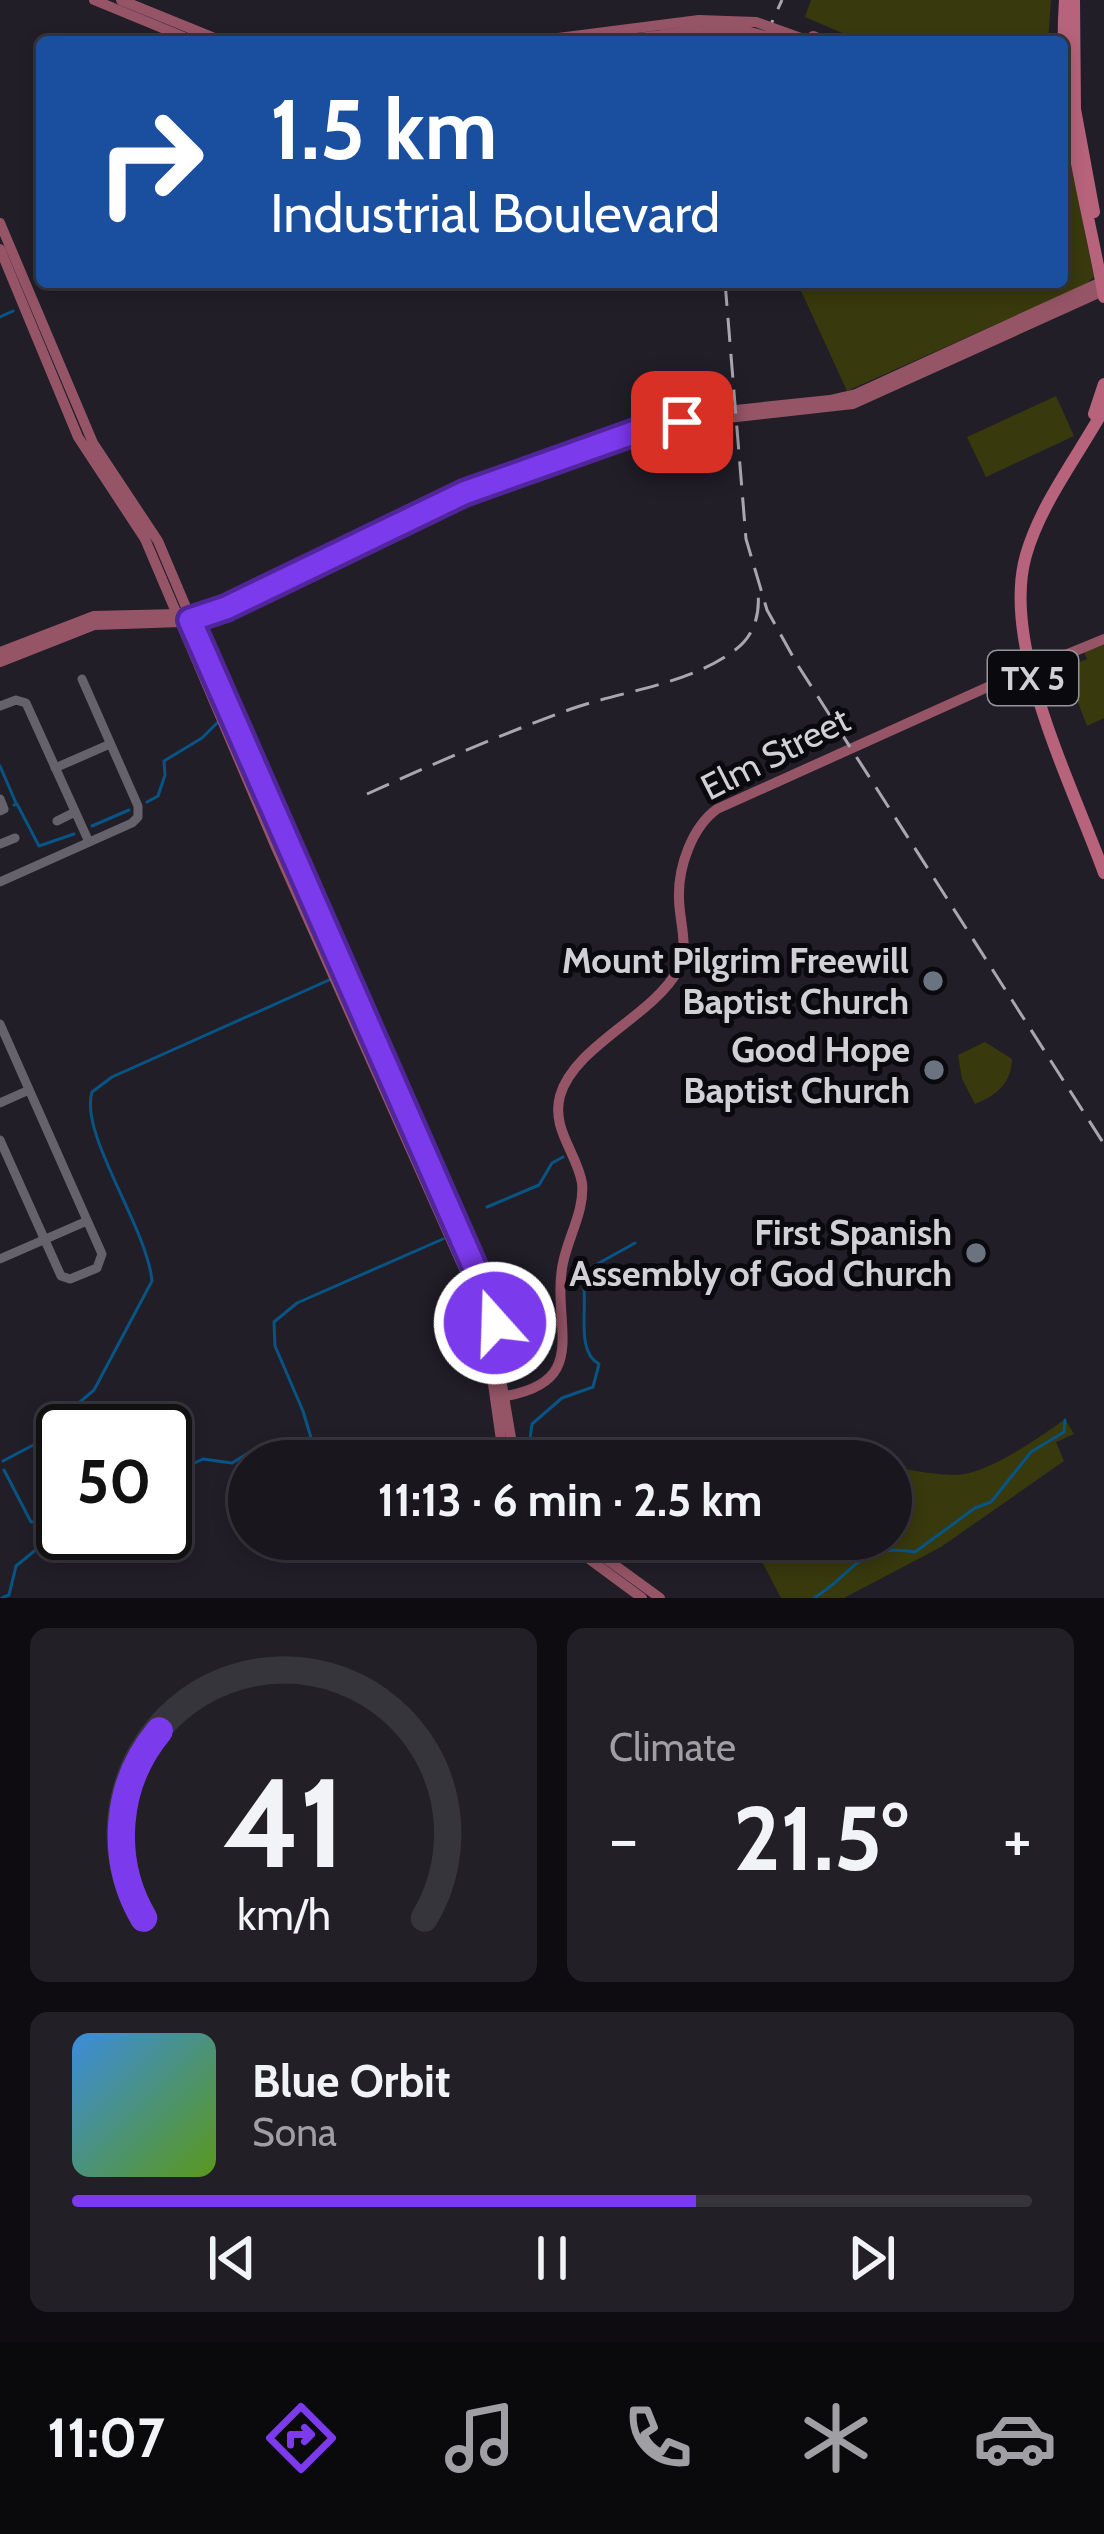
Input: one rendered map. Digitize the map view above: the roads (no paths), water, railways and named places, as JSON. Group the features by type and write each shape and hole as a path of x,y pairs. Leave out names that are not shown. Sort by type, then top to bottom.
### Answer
{"main road":[{"path":"94,0 204,36"},
{"path":"121,0 186,36"},
{"path":"1060,36 1068,1"},
{"path":"1067,36 1068,1"},
{"path":"588,36 756,22 792,36"},
{"path":"641,36 700,25 766,36"},
{"path":"1068,75 1092,225"},
{"path":"362,537 464,493 641,430 844,398 1103,288 1100,253 1068,124"},
{"path":"0,223 86,454 151,540 479,1304 509,1440"},
{"path":"0,250 63,387"},
{"name":"TX 5","path":"1092,426 1104,384"},
{"path":"0,662 94,625 184,617 273,580 463,484 649,418 786,406"},
{"name":"TX 5","path":"1104,410 1047,506 1026,554 1018,612 1029,668 1104,873"},
{"path":"151,540 167,588 184,617"},
{"path":"153,614 164,608 167,588"},
{"path":"0,652 84,618 111,613 184,617"},
{"name":"Elm Street","path":"498,1398 529,1392 544,1383 564,1348 562,1271 582,1186 559,1122 561,1094 575,1071 677,971 684,948 680,885 700,825 717,809 1029,668 1104,639"},
{"path":"498,1398 501,1440"},
{"path":"590,1560 642,1598"},
{"path":"608,1560 660,1598"}],"waterway":[{"path":"0,317 13,311"},
{"path":"147,802 158,796 164,761 217,723"},
{"path":"0,766 16,803"},
{"path":"14,805 39,846 74,834"},
{"path":"92,826 129,810"},
{"path":"78,1404 94,1390 152,1281 139,1235 95,1132 92,1092 112,1077 329,980"},
{"path":"487,1207 539,1185 552,1163 563,1157"},
{"path":"312,1440 275,1346 274,1322 297,1303 443,1239"},
{"path":"528,1440 532,1424 562,1398 593,1387 599,1364 587,1348 581,1273 635,1243"},
{"path":"814,1598 868,1556 896,1550 915,1552 975,1508 991,1502 1031,1452 1064,1432 1065,1420"},
{"path":"3,1461 36,1444"},
{"path":"192,1464 203,1459 228,1462"},
{"path":"2,1598 9,1595 16,1566 43,1544 39,1521 31,1522 4,1470"}],"railway":[{"path":"766,36 782,0"},
{"path":"725,288 746,539 767,610 1104,1144"},
{"path":"367,794 545,719 717,662 751,632 758,593"}],"place":[{"name":"Mount Pilgrim Freewill Baptist Church","path":"933,981"},
{"name":"Good Hope Baptist Church","path":"934,1070"},
{"name":"First Spanish Assembly of God Church","path":"976,1253"}]}
